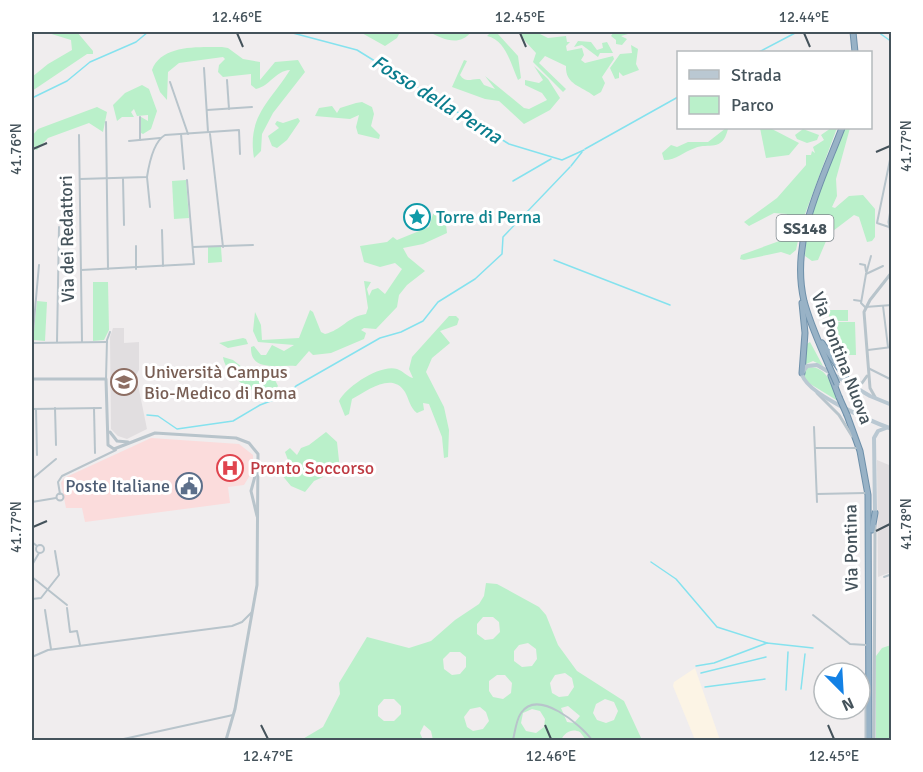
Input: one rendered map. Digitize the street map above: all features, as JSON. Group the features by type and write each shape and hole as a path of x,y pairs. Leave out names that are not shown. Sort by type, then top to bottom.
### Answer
{"highway":[{"path":"851,32 854,51"},
{"name":"Via Pontina Nuova","path":"840,129 802,229 798,275 802,303 839,397 849,416 867,471 871,532"},
{"name":"Via Pontina Nuova","path":"840,129 813,205 802,246 801,285 827,366 837,384 842,403 849,416"},
{"path":"802,303 805,333 802,374"},
{"path":"815,332 850,384"},
{"path":"871,532 875,513"},
{"name":"Via Pontina","path":"870,741 871,532"}],"main road":[{"path":"802,374 807,366 817,365 891,405"},
{"name":"Via Pontina","path":"802,374 811,388"},
{"path":"811,388 889,429"},
{"name":"Via Pontina","path":"875,513 874,436 878,430 889,429"}],"street":[{"path":"204,68 214,180 223,247"},
{"path":"227,80 229,109"},
{"path":"170,82 188,134"},
{"path":"207,110 252,107"},
{"path":"140,117 140,140"},
{"path":"106,122 108,269"},
{"path":"129,141 239,130 240,154"},
{"path":"181,134 184,169"},
{"name":"Via dei Redattori","path":"79,135 82,342"},
{"path":"150,207 147,177 151,159 160,138"},
{"path":"889,227 877,223 891,150"},
{"path":"80,179 147,177"},
{"path":"123,179 124,225"},
{"path":"81,270 136,269 194,264 187,180"},
{"path":"891,204 889,227 891,239"},
{"path":"57,342 59,228"},
{"path":"162,230 164,267"},
{"path":"193,247 253,245"},
{"path":"136,246 136,269"},
{"path":"861,302 872,256"},
{"path":"860,264 865,265 866,274"},
{"path":"39,265 32,343 107,342"},
{"path":"866,274 883,266"},
{"path":"879,400 871,391 863,318 865,307 891,272"},
{"path":"854,300 861,302 865,307"},
{"path":"865,307 891,305"},
{"path":"866,350 890,347 883,306"},
{"path":"103,456 108,444 106,379 107,342 110,332"},
{"path":"850,384 863,383 868,370"},
{"path":"868,370 891,380"},
{"path":"32,379 106,379"},
{"name":"Via Pontina","path":"811,388 836,411 848,429 857,448 865,493 866,645 870,741"},
{"path":"836,411 834,406 842,403"},
{"path":"55,408 56,446"},
{"path":"94,408 95,453"},
{"path":"37,455 34,409 101,408"},
{"path":"889,429 891,423"},
{"path":"108,426 116,441 117,450"},
{"path":"814,427 817,502"},
{"path":"32,431 37,431"},
{"path":"56,498 59,501 63,500 58,483 61,477 155,433 239,439 253,447 259,460 257,581 234,715 226,741"},
{"path":"108,444 116,441 133,442"},
{"path":"108,444 117,450"},
{"path":"815,448 857,448"},
{"path":"32,479 37,478 56,459"},
{"path":"258,524 252,499 252,483 259,460"},
{"path":"252,483 256,483 259,487"},
{"path":"817,494 865,493"},
{"path":"32,502 56,498 60,494"},
{"path":"252,499 259,497"},
{"name":"Via Pontina","path":"870,741 875,513"},
{"path":"32,543 44,547 32,565"},
{"path":"37,546 39,553"},
{"path":"32,599 41,598 59,575 55,551"},
{"path":"884,577 891,574"},
{"path":"32,577 67,607 70,632 77,631 80,645"},
{"path":"45,610 51,649"},
{"path":"32,657 51,649 232,626 242,622 252,612"},
{"path":"813,615 850,644 866,645"},
{"path":"513,741 521,712 529,707 548,705 560,711 591,741"},
{"path":"119,741 234,715"}],"shaded area":[{"name":"Università Campus Bio-Medico di Roma","path":"113,328 124,328 124,343 139,342 139,370 136,375 147,429 127,439 118,436 111,429 110,337"},
{"path":"151,438 239,444 253,455 253,470 244,485 228,487 230,503 85,522 82,508 66,508 61,483 64,478"},
{"path":"877,460 889,465 892,480 891,572 878,577"},
{"path":"695,668 720,740 695,740 673,686 674,682"}],"green space":[{"path":"45,32 77,32 93,54 87,54 32,91 32,77 48,64 72,50 71,40"},
{"path":"360,32 400,32 397,38 385,46"},
{"path":"429,32 471,32 461,39 451,40"},
{"path":"520,32 536,32 548,38 566,36 567,42 570,42 566,46 567,51 582,48 584,55 581,60 585,63 613,56 614,59 602,77 605,83 601,92 594,96 575,84 568,77 566,66 545,56 539,63 566,89 563,92 533,62 536,53"},
{"path":"614,32 635,32 621,36 627,39 622,45 616,44 616,40 611,36"},
{"path":"490,33 498,34 518,56 521,78 518,80 499,42 487,36"},
{"path":"578,41 591,42 597,50 603,48 602,43 607,42 613,53 600,53 598,57 582,45 574,47"},
{"path":"631,45 638,49 636,64 639,70 623,76 619,72 619,78 615,79 610,68 620,54 632,53"},
{"path":"193,47 228,48 243,59 260,62 260,80 275,62 298,60 305,72 273,113 262,134 261,151 254,158 253,143 257,120 290,70 280,73 256,89 251,85 251,74 223,77 218,72 219,65 225,59 223,57 179,63 168,72 167,100 160,92 152,70 164,55 172,51"},
{"path":"464,60 467,61 460,75 462,78 480,79 484,85 495,89 485,76 524,108 529,109 547,100 542,93 525,85 525,80 539,83 543,80 534,66 548,79 560,98 550,110 524,124 499,101 485,99 452,87"},
{"path":"142,85 149,89 157,111 151,129 143,134 141,133 141,117 148,121 148,115 137,116 134,109 131,112 134,117 122,117 117,121 113,105 125,93"},
{"path":"362,102 372,107 374,114 371,126 380,135 379,139 358,134 356,127 359,115 350,119 315,116 319,108 332,106 337,113 340,108"},
{"path":"97,107 107,112 103,132 89,123 48,138 37,150 32,148 32,136 38,129"},
{"path":"298,118 300,121 287,140 277,148 272,146 268,136 279,128 275,124 277,121 283,123"},
{"path":"728,129 719,144 700,146 673,159 664,160 662,153 671,145 677,147 688,142 708,142"},
{"path":"760,129 772,129 799,143 789,155 766,158"},
{"path":"803,129 819,135 817,140 807,143 797,139 795,135"},
{"path":"830,129 837,129 802,222 796,250 790,255 781,252 740,259 741,255 785,239 788,228 784,226 787,214 774,213 749,226 744,222 777,198 806,165 806,155 811,155 812,151 815,153 813,147 824,140 821,135"},
{"path":"843,129 850,129 836,179 837,196 832,207 835,208 849,196 863,195 875,209 875,237 872,241 867,242 859,217 854,215 829,234 818,260 812,261 805,256 807,227"},
{"path":"186,180 189,218 174,219 172,181"},
{"path":"438,210 445,217 447,233 423,244 403,248 408,257 425,271 407,285 399,295 397,307 376,329 361,330 366,333 364,339 331,353 313,355 309,351 296,366 267,366 255,361 251,347 254,346 261,355 266,355 272,345 284,351 294,345 258,342 253,331 255,312 261,325 262,340 299,338 310,310 321,332 325,334 366,314 368,308 364,281 371,282 367,289 369,296 372,290 378,288 385,294 402,269 395,263 380,267 364,262 360,246 387,242 393,237 397,240 429,227 433,214"},
{"path":"208,247 221,247 222,262 208,263"},
{"path":"93,282 108,282 109,330 104,340 93,341"},
{"path":"37,301 47,302 45,341 33,340"},
{"path":"829,310 848,310 848,321 829,321"},
{"path":"449,316 456,316 459,319 457,325 440,331 450,343 432,358 426,372 444,407 449,430 448,457 444,458 442,437 429,404 423,403 424,410 417,413 405,392 393,383 379,385 352,399 349,414 345,416 339,401 349,389 364,378 390,368 397,369 413,378 409,369 412,357"},
{"path":"835,322 855,322 856,355 835,355"},
{"path":"243,338 248,344 228,348 219,343"},
{"path":"810,342 823,366 813,361 804,365 807,344"},
{"path":"223,357 233,360 252,375 274,378 278,386 275,390 264,388 257,392 252,390 231,373"},
{"path":"809,367 821,370 825,374 838,401 807,382 804,377 805,369"},
{"path":"326,432 337,442 340,470 333,473 330,461 327,467 320,467 323,477 314,481 305,492 291,486 281,474 281,465 288,460 285,452 290,448 297,455 301,448"},
{"path":"486,583 497,584 539,607 546,615 558,645 577,671 624,701 642,740 586,740 580,732 574,730 567,733 561,740 433,740 431,731 424,725 420,733 423,740 301,740 323,727 340,694 339,683 367,637 409,648 431,641 455,620 479,604 484,596","holes":["483,617 493,617 499,622 500,632 493,639 485,640 477,634 477,624","528,643 536,649 537,659 532,666 522,667 514,661 514,651 519,645","450,652 460,652 466,657 466,667 460,674 452,675 444,669 443,659","565,673 572,678 574,687 568,696 559,697 552,693 550,683 555,675","497,675 505,675 512,683 511,693 503,699 493,697 489,691 489,681","384,699 394,699 401,706 401,714 394,721 384,721 378,716 378,706","605,699 614,702 618,711 614,720 606,723 597,720 593,713 596,704","568,706 580,716 574,723 567,722 561,708","480,707 486,712 489,721 483,729 473,731 467,727 464,717 470,709","532,709 540,711 545,719 544,727 536,733 526,731 521,723 523,713"]},
{"path":"891,645 891,740 876,740 876,656 882,648"}],"waterway":[{"name":"Fosso della Perna","path":"32,98 67,81 90,62 136,42 148,32"},
{"name":"Fosso della Perna","path":"289,32 357,50 509,144 562,160 584,150"},
{"name":"Fosso della Perna","path":"761,51 797,32"},
{"name":"Fosso della Perna","path":"878,32 892,42"},
{"name":"Fosso della Perna","path":"585,149 677,98"},
{"name":"Fosso della Perna","path":"571,166 582,152"},
{"path":"513,181 551,159"},
{"path":"147,415 158,416 177,429 233,421 260,405 289,394 296,386 380,338 401,332 423,321 438,302 475,279 502,254 503,237 570,167"},
{"path":"554,260 670,305"},
{"path":"651,562 676,579 717,627 767,643"},
{"path":"696,666 714,663 767,643 813,648"},
{"path":"786,690 788,652"},
{"path":"801,689 805,654"},
{"path":"701,673 766,657"},
{"path":"705,687 765,679"}],"place":[{"name":"Torre di Perna","path":"417,217"},
{"name":"Università Campus Bio-Medico di Roma","path":"124,382"},
{"name":"Pronto Soccorso","path":"230,468"},
{"name":"Poste Italiane","path":"189,486"}]}
